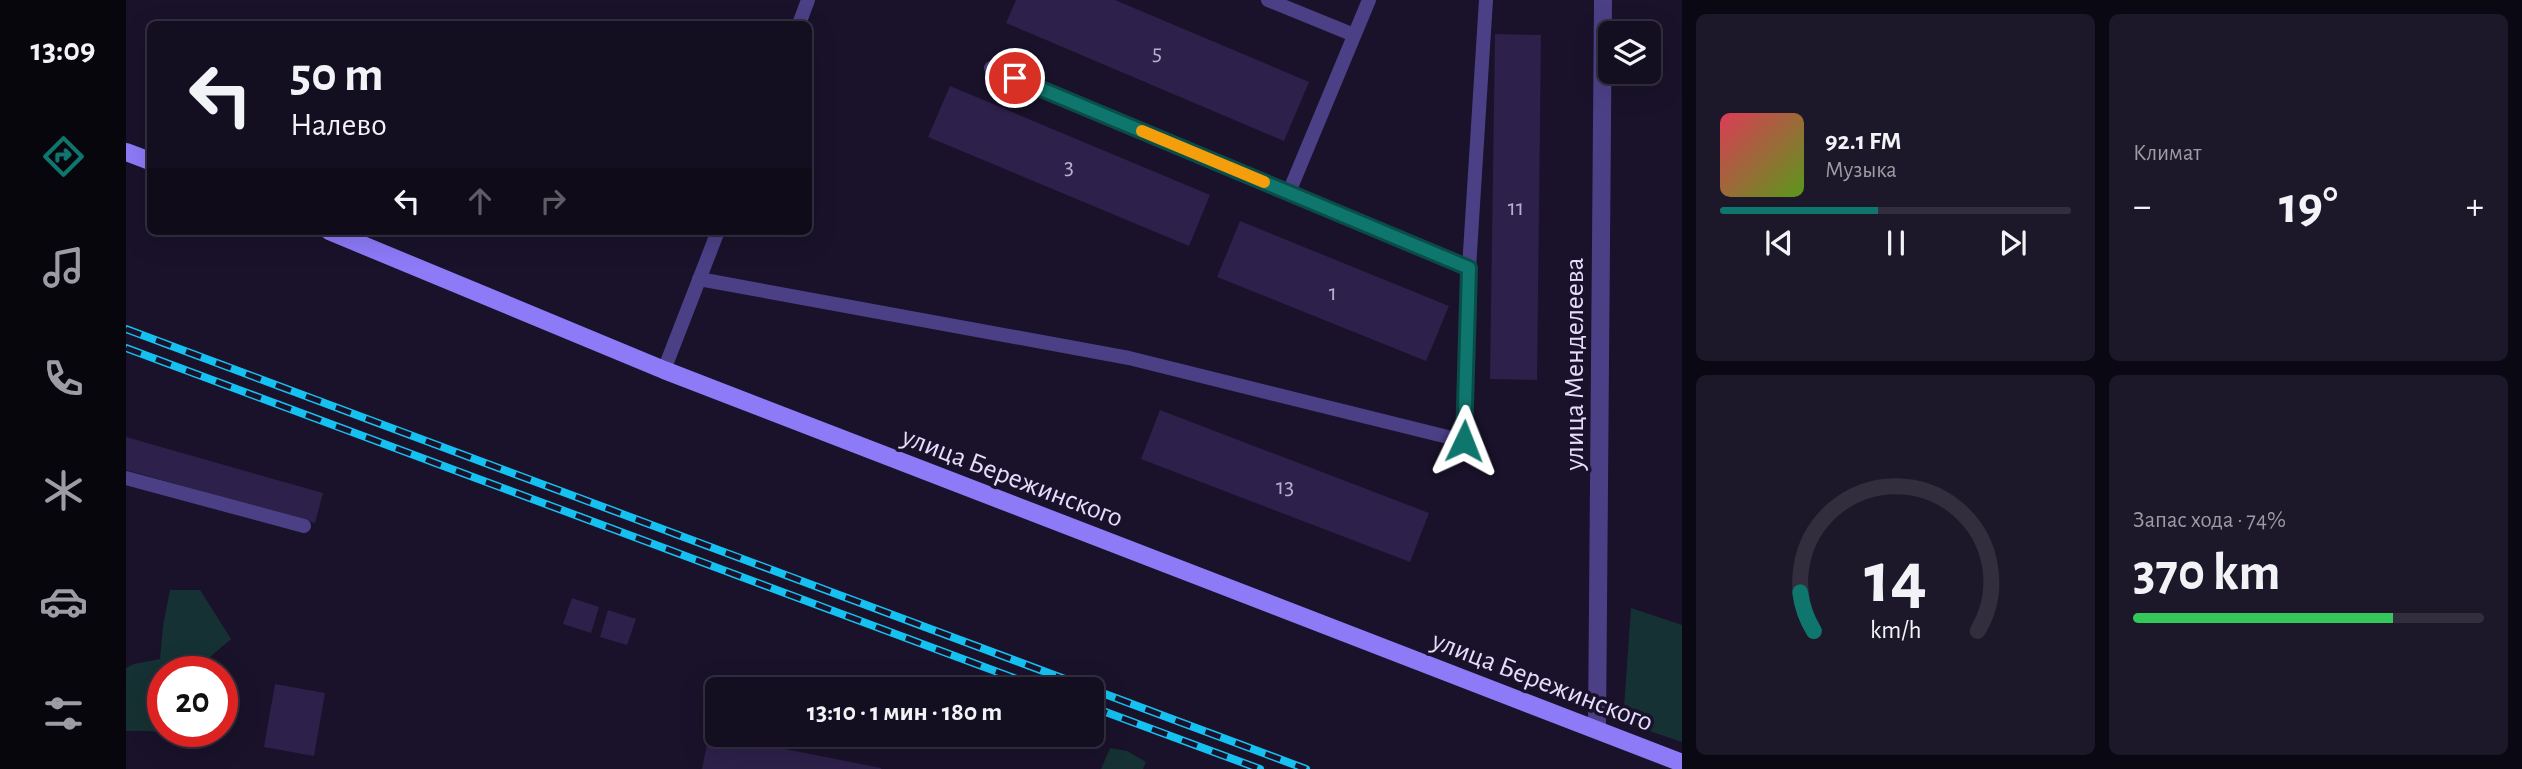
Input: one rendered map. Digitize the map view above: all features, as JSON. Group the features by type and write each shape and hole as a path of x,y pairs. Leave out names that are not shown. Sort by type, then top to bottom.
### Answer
{"main road":[{"path":"126,152 147,161"},
{"name":"улица Бережинского","path":"339,235 664,370 1682,763"}],"street":[{"name":"улица Менделеева","path":"1597,729 1603,0"}],"lane":[{"path":"800,21 808,0"},
{"path":"1268,0 1354,35"},
{"path":"1289,192 1369,0"},
{"path":"699,279 1129,358 1464,441 1469,268 1486,0"},
{"path":"991,68 1469,268"},
{"path":"664,370 716,235"},
{"path":"126,478 304,526"}],"green space":[{"path":"170,590 200,590 231,639 211,656 160,656"},
{"path":"1631,608 1682,625 1682,742 1623,722"},
{"path":"147,662 147,731 126,731 126,668"},
{"path":"1110,748 1127,751 1146,762 1143,769 1101,769"}],"building":[{"path":"1016,0 1115,0 1309,82 1284,141 1006,23"},
{"path":"1495,34 1541,35 1537,380 1490,379"},
{"path":"950,86 1210,195 1189,246 928,137"},
{"path":"1240,221 1449,306 1426,361 1217,277"},
{"path":"1160,410 1429,513 1410,562 1141,459"},
{"path":"126,437 323,493 315,523 126,470"},
{"path":"572,598 599,607 591,633 563,624"},
{"path":"608,610 636,619 627,645 600,637"},
{"path":"275,684 325,693 314,756 264,747"},
{"path":"706,747 775,747 881,768 881,769 702,769"}],"railway":[{"path":"126,329 1306,769"},
{"path":"126,348 1011,677"},
{"path":"1104,711 1260,769"}],"slow traffic":[{"path":"1142,131 1264,182"}],"route":[{"path":"1015,78 1469,268 1464,441"}]}
